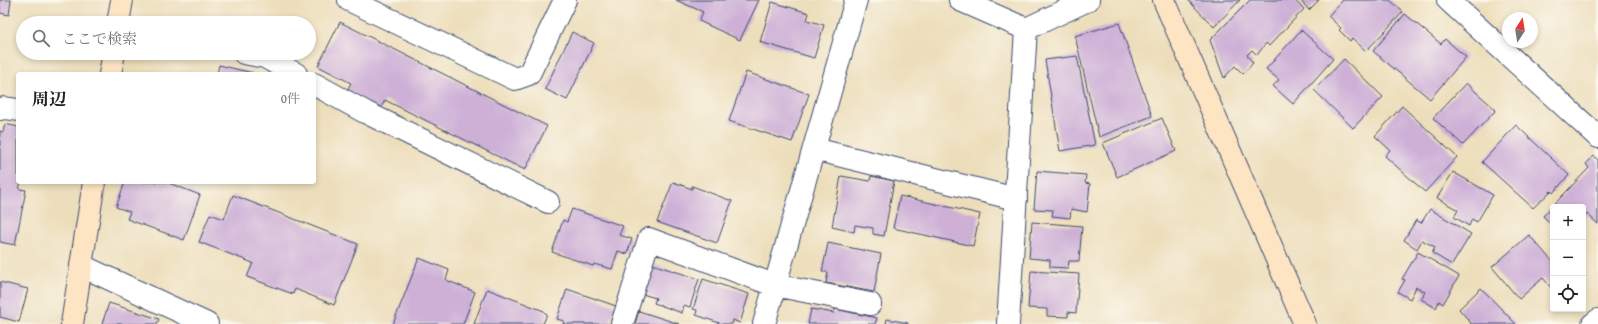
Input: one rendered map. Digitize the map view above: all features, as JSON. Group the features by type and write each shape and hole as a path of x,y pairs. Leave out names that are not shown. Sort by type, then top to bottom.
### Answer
{"street":[{"path":"119,16 122,0"},
{"path":"349,0 515,79 529,74 565,0"},
{"path":"764,324 856,0"},
{"path":"960,0 1026,29 1088,0"},
{"path":"1164,0 1305,324"},
{"path":"1448,0 1594,125"},
{"path":"1008,324 1026,29"},
{"path":"110,72 113,60"},
{"path":"270,60 292,72"},
{"path":"316,85 365,112 548,202"},
{"path":"0,109 16,110"},
{"path":"814,149 1016,199"},
{"path":"72,324 94,184"},
{"path":"622,324 649,239 774,286 870,304"},
{"path":"82,266 207,324"},
{"path":"1593,324 1598,320"}],"building":[{"path":"0,0 11,0 9,15 0,13"},
{"path":"676,0 759,0 740,40 699,21 703,12"},
{"path":"1188,0 1240,0 1214,27"},
{"path":"1250,0 1294,0 1304,9 1269,46 1266,43 1257,55 1252,50 1247,55 1253,63 1243,74 1235,66 1224,78 1210,40"},
{"path":"1300,0 1319,0 1309,10"},
{"path":"1343,0 1390,0 1403,12 1366,51 1352,38 1350,41 1339,30 1341,28 1328,16"},
{"path":"772,2 809,13 807,20 824,25 814,58 760,42"},
{"path":"1405,14 1441,44 1445,39 1466,57 1430,99 1373,51"},
{"path":"340,22 547,126 525,170 385,100 380,110 345,94 351,83 318,66"},
{"path":"1119,23 1152,116 1099,137 1075,36"},
{"path":"1301,30 1333,59 1293,104 1273,86 1279,80 1266,69"},
{"path":"572,32 594,43 567,100 545,89"},
{"path":"1077,56 1095,145 1060,151 1045,60"},
{"path":"1344,59 1383,97 1353,128 1314,90"},
{"path":"219,65 249,72 217,72"},
{"path":"746,72 809,94 792,142 729,121"},
{"path":"1466,83 1496,110 1463,145 1433,118"},
{"path":"1402,106 1457,157 1425,192 1385,156 1390,150 1375,136"},
{"path":"1162,118 1176,151 1117,177 1103,143"},
{"path":"5,124 16,127 16,184 20,184 19,189 26,190 15,245 0,242 0,131 3,132"},
{"path":"1516,125 1569,175 1553,193 1551,191 1533,208 1482,162"},
{"path":"1594,156 1598,160 1598,224 1587,214 1586,215 1586,204 1554,204 1589,168 1586,164"},
{"path":"1037,171 1086,175 1085,183 1090,184 1087,212 1071,209 1070,218 1052,216 1053,210 1034,209"},
{"path":"1453,172 1493,195 1477,222 1472,219 1469,226 1454,217 1458,210 1437,198"},
{"path":"841,176 870,181 871,176 894,181 884,236 873,234 873,228 855,225 854,232 832,227"},
{"path":"673,182 692,189 692,186 732,201 717,243 657,222"},
{"path":"124,184 171,184 200,195 184,240 127,219 130,212 116,207"},
{"path":"233,195 358,244 334,305 295,289 293,294 247,277 253,263 199,242 210,214 224,219"},
{"path":"900,196 980,214 973,246 893,228"},
{"path":"572,209 623,226 619,235 632,239 627,254 618,251 612,269 594,264 593,266 552,252 563,220 567,222"},
{"path":"1430,209 1471,234 1452,265 1432,253 1435,247 1422,240 1417,249 1404,240 1416,220 1421,223"},
{"path":"1550,209 1550,223 1543,216"},
{"path":"1032,222 1082,226 1079,261 1069,261 1068,268 1050,267 1050,260 1029,258"},
{"path":"1529,235 1550,259 1550,286 1543,278 1519,299 1492,267"},
{"path":"828,243 881,254 874,292 826,283 828,272 822,272"},
{"path":"1418,252 1459,276 1443,304 1439,301 1436,308 1421,299 1425,292 1416,287 1410,299 1398,292 1405,280 1402,279"},
{"path":"419,258 449,270 446,280 475,292 463,324 393,324"},
{"path":"652,264 699,279 690,307 684,305 682,313 654,303 656,298 642,294"},
{"path":"1031,271 1079,274 1076,313 1068,312 1068,317 1047,316 1047,309 1028,308"},
{"path":"703,279 749,294 740,323 733,320 732,324 722,324 696,315 697,310 693,309"},
{"path":"0,282 28,289 19,322 0,317"},
{"path":"1481,288 1516,324 1470,324 1471,323 1459,309"},
{"path":"487,289 544,311 547,314 543,324 474,324"},
{"path":"567,289 616,306 610,324 563,324 564,321 557,319"},
{"path":"109,303 159,319 157,324 102,324"},
{"path":"811,309 834,313 835,309 877,318 875,324 808,324"},
{"path":"639,311 679,324 635,324"},
{"path":"887,319 908,323 908,324 886,324"}]}
